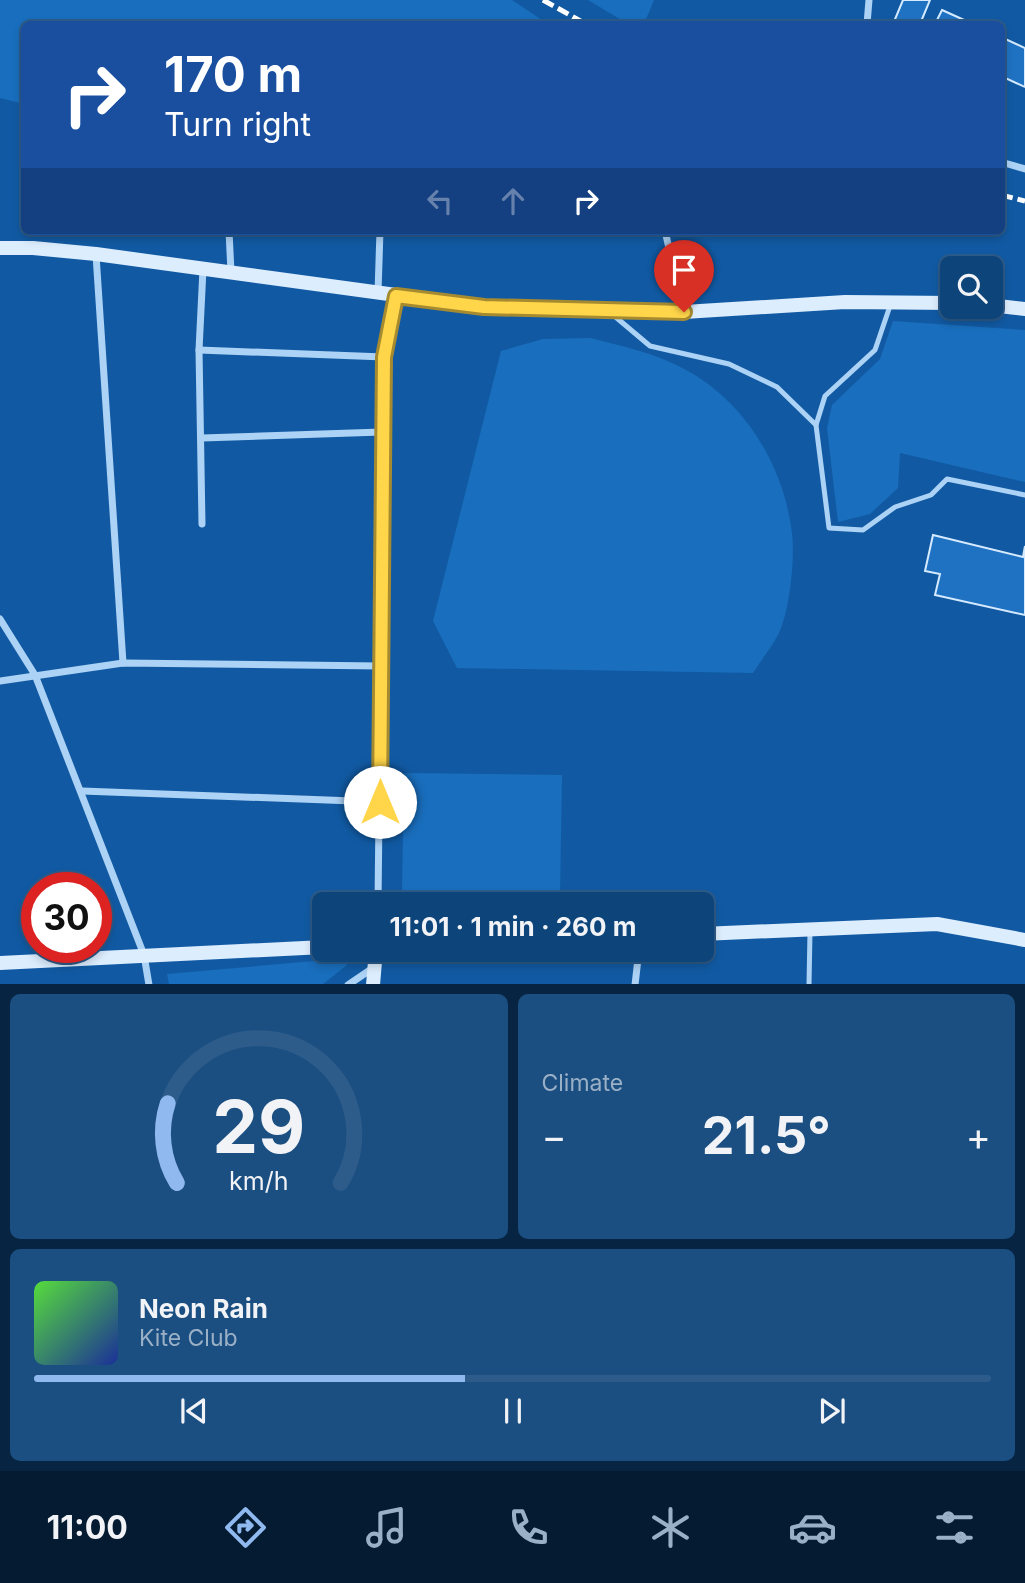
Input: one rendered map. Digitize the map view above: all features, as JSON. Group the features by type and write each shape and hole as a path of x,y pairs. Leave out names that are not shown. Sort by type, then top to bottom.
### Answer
{"street":[{"path":"866,21 869,0"},
{"path":"1005,163 1025,169"},
{"path":"229,235 231,272"},
{"path":"378,292 380,235"},
{"path":"666,235 684,312"},
{"path":"0,248 96,254 484,307 684,312 892,302 940,303"},
{"path":"96,254 123,663"},
{"path":"202,524 199,350 203,268"},
{"path":"378,892 384,357 396,296"},
{"path":"1003,306 1025,309"},
{"path":"199,350 384,357"},
{"path":"202,438 382,432"},
{"path":"0,619 35,675 144,955 149,984"},
{"path":"0,681 123,663 380,666"},
{"path":"82,791 380,802"},
{"path":"714,933 937,924 1025,940"},
{"path":"0,963 312,948"},
{"path":"635,984 638,962"},
{"path":"349,984 376,965"},
{"path":"373,984 376,965"}],"lane":[{"path":"892,302 875,350 825,396 816,425 829,528 863,530 895,507 931,495 947,479 1025,495"},
{"path":"609,312 650,346 729,364 777,387 816,425"},
{"path":"809,984 810,929"}],"shaded area":[{"path":"0,0 512,0 544,21 21,21 21,103 0,98"},
{"path":"588,0 654,0 645,21 623,21"},
{"path":"893,321 1025,330 1025,482 900,453 898,488 870,514 838,522 827,428 832,405 880,359"},
{"path":"590,338 652,355 696,376 718,392 737,411 768,455 787,506 793,544 792,570 783,623 753,673 457,668 433,621 501,351 543,339"},
{"path":"404,773 562,775 560,892 402,892"},
{"path":"312,961 347,962 323,984 169,984 167,974"}],"building":[{"path":"903,0 930,0 921,21 894,21"},
{"path":"942,10 966,21 936,21"},
{"path":"1005,39 1025,48 1025,87 1005,78"},
{"path":"933,535 1023,557 1025,546 1025,615 935,595 940,574 925,571"}],"railway":[{"path":"543,0 581,21"},
{"path":"1005,196 1025,201"}],"route":[{"path":"380,802 384,357 396,296 484,307 684,312"}]}
